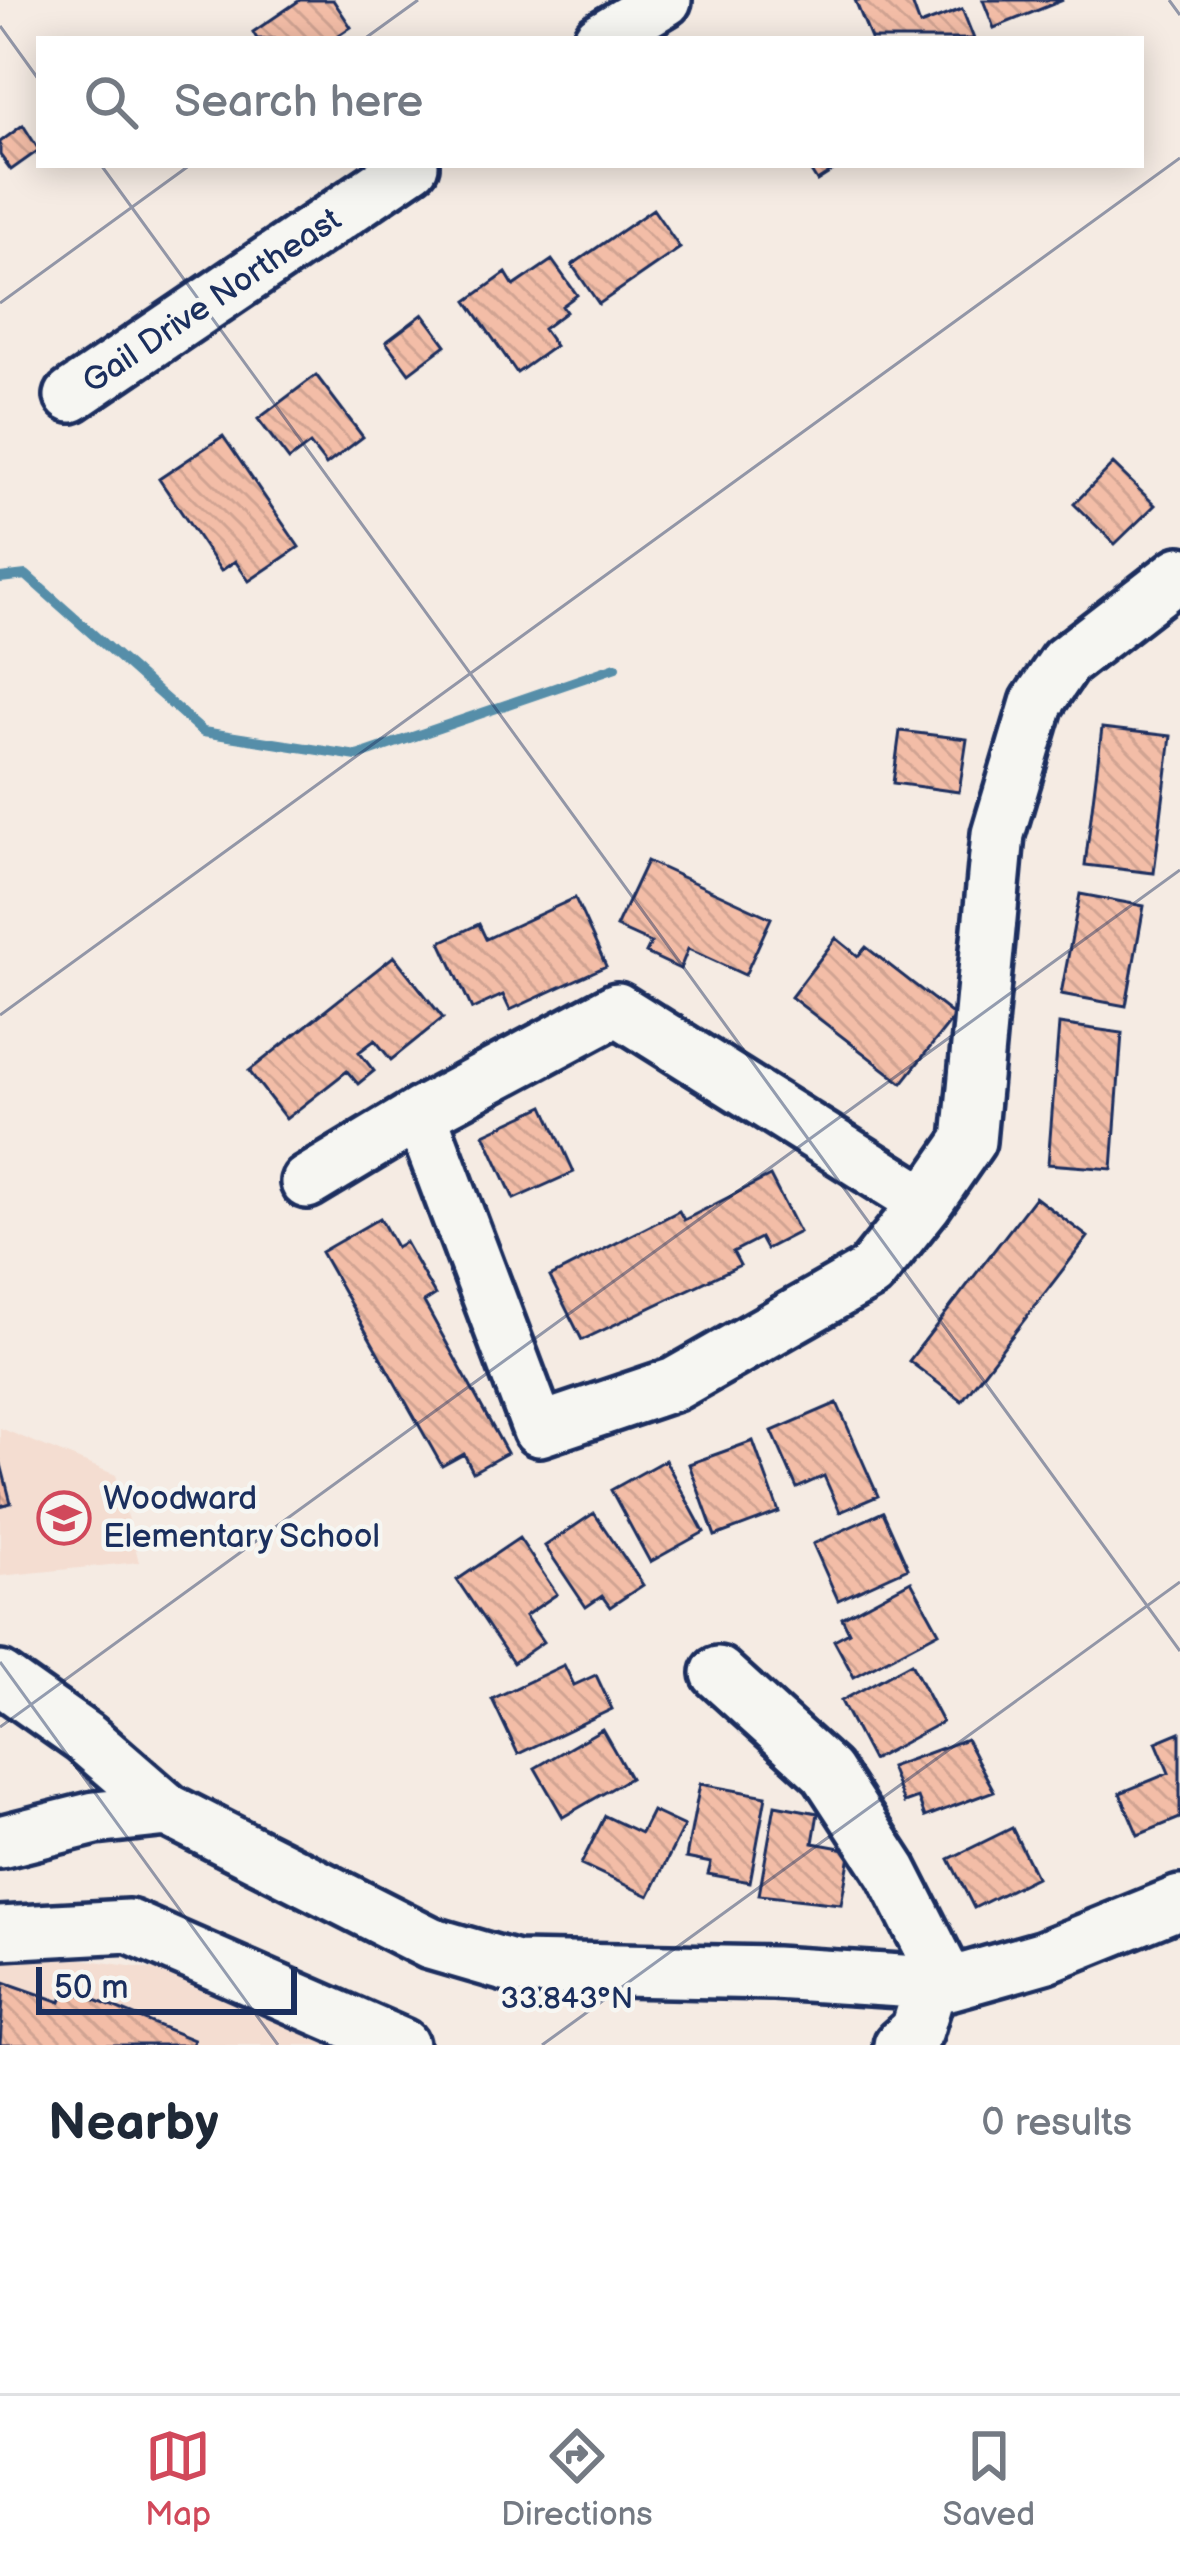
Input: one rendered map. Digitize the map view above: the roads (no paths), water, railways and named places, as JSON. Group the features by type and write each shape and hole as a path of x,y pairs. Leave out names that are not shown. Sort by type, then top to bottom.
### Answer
{"street":[{"path":"605,36 665,0"},
{"name":"Gail Drive Northeast","path":"71,396 408,168"},
{"path":"420,1114 539,1430 675,1384 870,1273 969,1142 998,834 1036,704 1065,662 1180,573"},
{"path":"307,1182 420,1114 617,1009 926,1203"},
{"path":"718,1673 827,1772 892,1872 940,1984 917,2030 900,2045"},
{"path":"0,1678 86,1738 168,1810 430,1943 516,1968 940,1984 1044,1957 1180,1902"},
{"path":"0,1842 95,1818 168,1810"},
{"path":"0,1933 129,1926 402,2045"}],"waterway":[{"path":"0,578 26,575 203,732 357,756 616,667"}],"place":[{"name":"Woodward Elementary School","path":"64,1518"}]}
